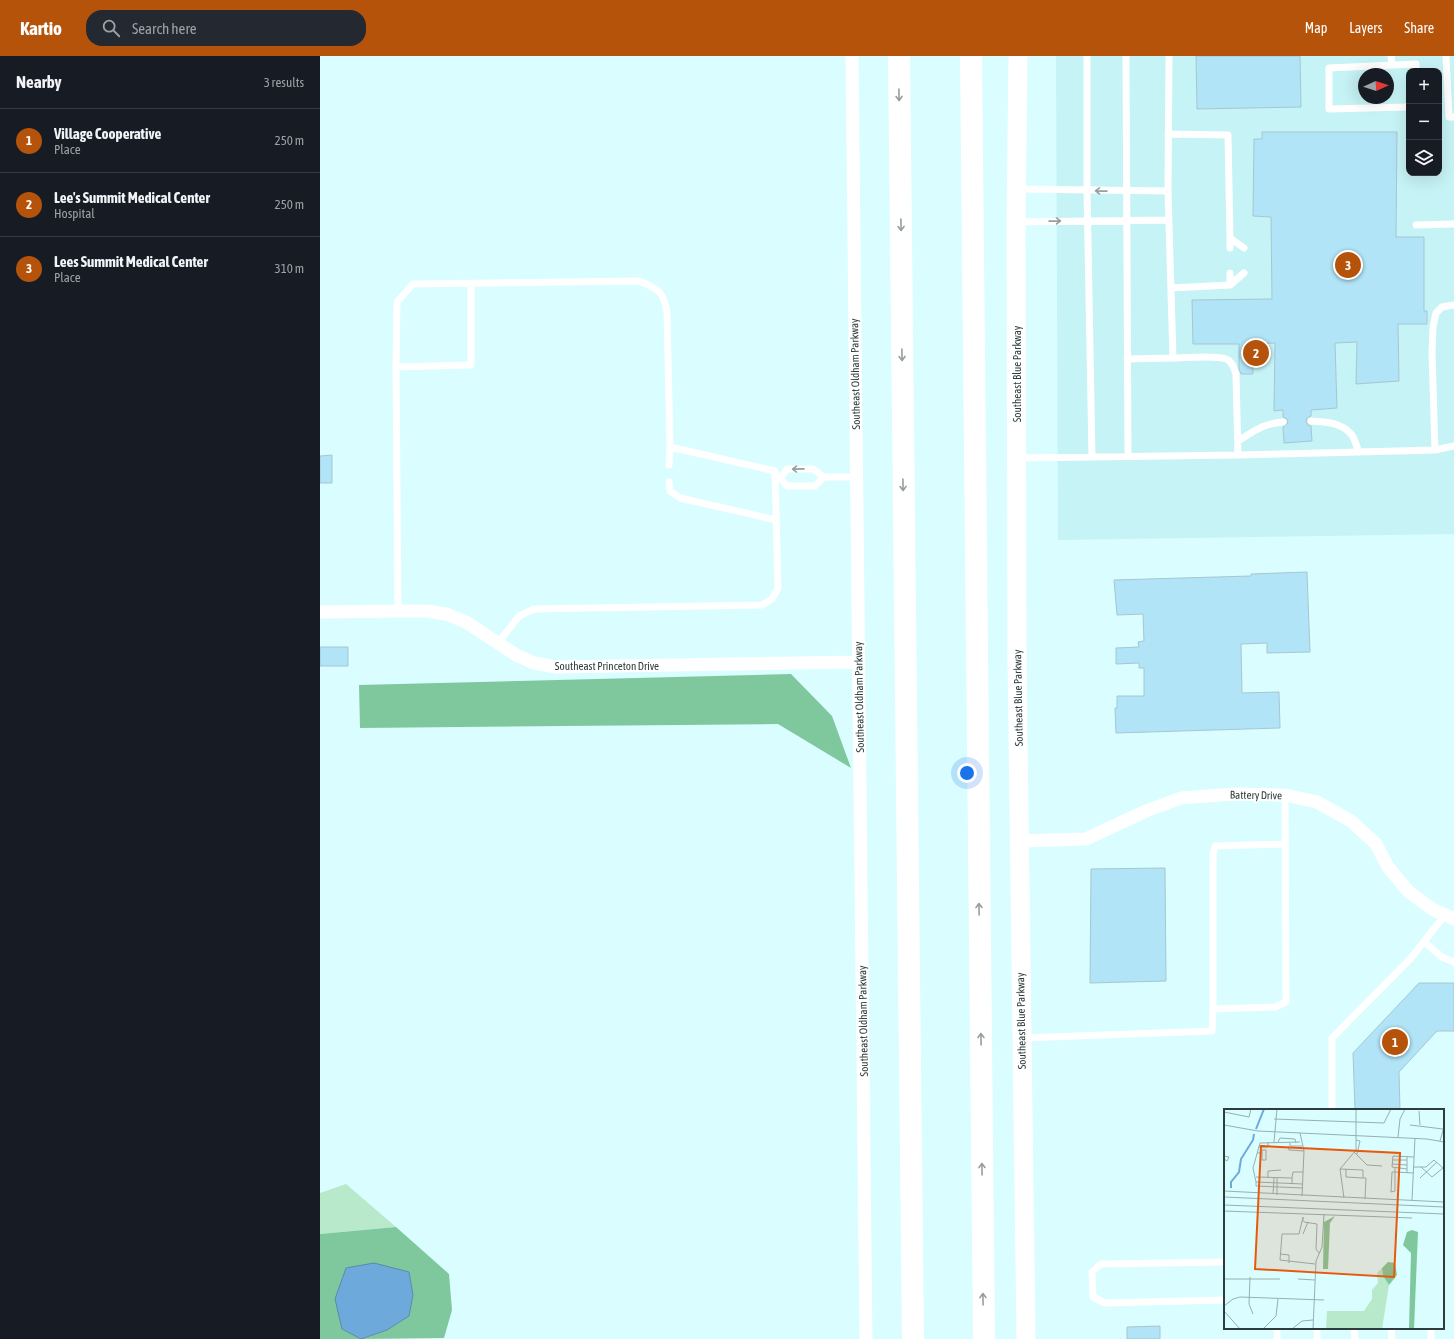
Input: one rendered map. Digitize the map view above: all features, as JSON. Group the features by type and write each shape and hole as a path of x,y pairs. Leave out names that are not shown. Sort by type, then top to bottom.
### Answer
{"highway":[{"path":"899,56 913,1339"},
{"path":"971,56 984,1339"}],"street":[{"name":"Southeast Oldham Parkway","path":"852,56 866,1339"},
{"name":"Southeast Blue Parkway","path":"1018,56 1016,222 1019,841 1026,1339"},
{"name":"Southeast Princeton Drive","path":"320,612 427,611 446,614 466,622 516,655 534,663 556,667 859,662"},
{"name":"Battery Drive","path":"1019,841 1086,839 1146,811 1181,798 1234,794 1285,795 1317,802 1351,821 1376,844 1388,867 1409,892 1432,909 1450,917"}],"lane":[{"path":"1087,56 1087,220 1092,457"},
{"path":"1126,56 1128,191 1128,456"},
{"path":"1169,56 1168,220 1173,358"},
{"path":"1391,56 1392,65"},
{"path":"1446,56 1449,117 1454,117"},
{"path":"1406,107 1329,109 1329,68 1416,64 1416,68"},
{"path":"1168,134 1228,136 1230,248"},
{"path":"1017,188 1168,191"},
{"path":"1016,222 1168,220"},
{"path":"1416,225 1454,224"},
{"path":"1230,238 1244,248"},
{"path":"1230,273 1230,285"},
{"path":"1171,288 1230,285 1244,273"},
{"path":"398,611 396,367 397,302 413,284 639,281 656,288 665,299 667,312 670,447 669,465"},
{"path":"396,367 471,366 471,284"},
{"path":"1435,450 1432,352 1433,327 1436,313 1442,307 1454,305"},
{"path":"1127,359 1219,357 1227,359 1233,365 1236,374 1238,455"},
{"path":"1311,421 1329,422 1340,426 1351,434 1359,452"},
{"path":"1238,441 1258,428 1268,424 1283,422"},
{"path":"1018,458 1238,455 1435,450 1454,446"},
{"path":"670,447 775,471 778,478 787,486 815,486 824,477"},
{"path":"498,643 519,616 534,609 762,605 772,599 778,588 776,520 778,478 787,469 813,469 824,477 857,477"},
{"path":"669,482 670,491 680,498 776,520"},
{"path":"1213,1009 1275,1007 1286,1002 1285,795"},
{"path":"1022,1038 1212,1031 1213,854 1215,846 1285,844"},
{"path":"1332,1109 1332,1038 1406,964 1424,942 1450,917"},
{"path":"1424,942 1442,957 1454,962"},
{"path":"1224,1262 1101,1264 1092,1272 1093,1297 1105,1303 1224,1300"}],"shaded area":[{"path":"1056,56 1454,56 1454,534 1058,540"}],"green space":[{"path":"791,674 832,716 851,768 778,724 360,728 359,685"},
{"path":"346,1184 396,1227 320,1234 320,1193"},
{"path":"396,1227 449,1274 452,1310 444,1338 362,1339 387,1330 409,1316 413,1295 409,1272 342,1329 361,1339 320,1339 320,1234"}],"water":[{"path":"374,1263 409,1272 413,1295 409,1316 387,1330 361,1339 342,1329 335,1299 346,1268"}],"building":[{"path":"1196,56 1300,56 1301,107 1197,109"},
{"path":"1262,132 1397,132 1396,237 1424,237 1424,311 1427,311 1427,324 1398,324 1399,381 1356,384 1357,342 1335,343 1337,408 1311,410 1311,416 1307,418 1306,421 1308,425 1311,426 1312,441 1284,443 1283,427 1288,421 1283,417 1283,410 1274,411 1275,343 1252,344 1253,374 1241,374 1239,369 1239,344 1193,344 1192,300 1272,299 1271,217 1253,216 1254,139 1262,139"},
{"path":"332,455 332,483 320,483 320,456"},
{"path":"1307,572 1310,652 1267,653 1267,643 1241,644 1242,693 1279,692 1280,728 1116,733 1115,708 1117,708 1117,696 1144,696 1144,668 1139,668 1139,663 1116,664 1116,648 1139,647 1138,642 1144,641 1143,614 1117,615 1114,580 1251,576 1251,574"},
{"path":"320,647 348,647 348,666 320,666"},
{"path":"1165,868 1166,981 1090,983 1091,869"},
{"path":"1419,983 1454,983 1454,1031 1437,1031 1399,1072 1400,1109 1355,1109 1353,1053"},
{"path":"1160,1326 1160,1339 1127,1339 1127,1327"}],"place":[{"name":"Lees Summit Medical Center","path":"1348,265"},
{"name":"Lee's Summit Medical Center","path":"1256,353"},
{"name":"Village Cooperative","path":"1395,1042"}]}
